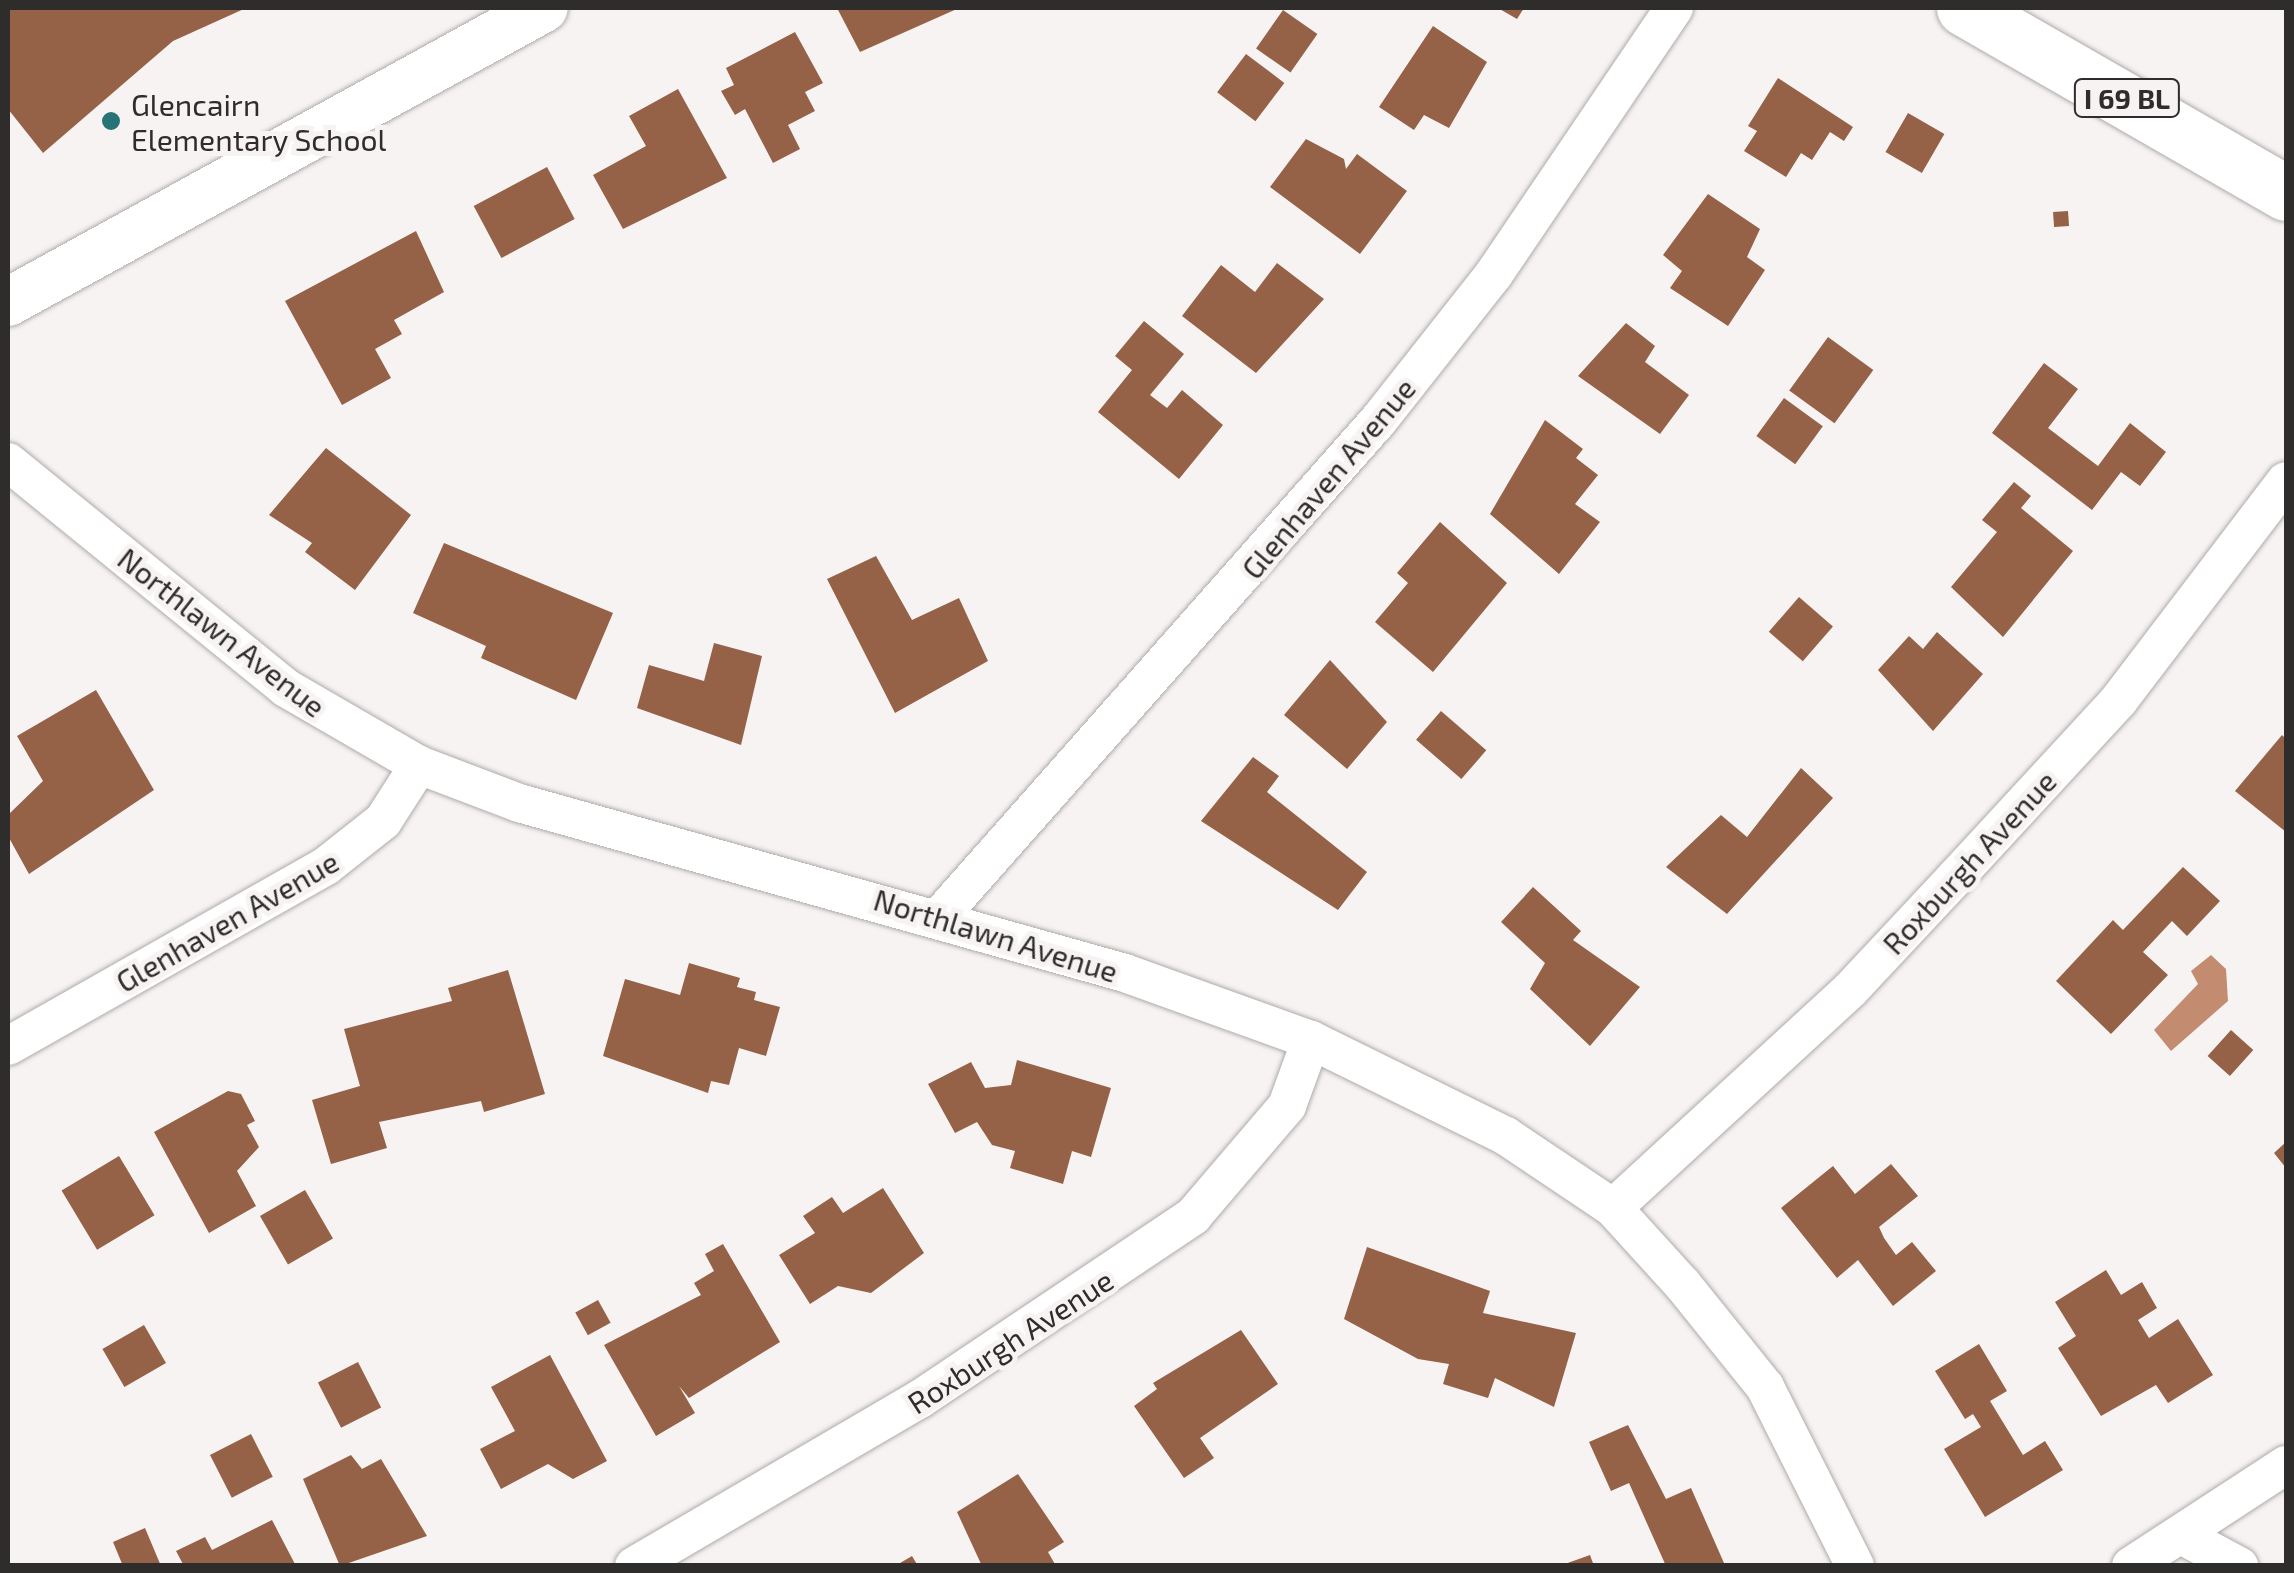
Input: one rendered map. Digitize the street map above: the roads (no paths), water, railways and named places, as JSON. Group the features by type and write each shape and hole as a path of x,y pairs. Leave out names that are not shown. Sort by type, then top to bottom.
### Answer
{"main road":[{"name":"I 69 BL","path":"1964,8 2286,193"}],"street":[{"path":"8,302 544,8"},
{"name":"Glenhaven Avenue","path":"940,916 1378,421 1494,274 1674,8"},
{"name":"Northlawn Avenue","path":"8,462 286,688 419,765 519,803 940,916 1311,1040 1506,1136 1613,1208 1766,1387 1855,1566"},
{"name":"Roxburgh Avenue","path":"1613,1208 1851,989 1980,851 2119,700 2286,481"},
{"name":"Glenhaven Avenue","path":"8,1046 326,866 383,821 419,765"},
{"name":"Roxburgh Avenue","path":"634,1566 920,1400 1193,1216 1287,1106 1311,1040"},
{"path":"2130,1566 2183,1536 2286,1464"},
{"path":"2183,1536 2239,1566"}],"place":[{"name":"Glencairn Elementary School","path":"111,121"}]}
